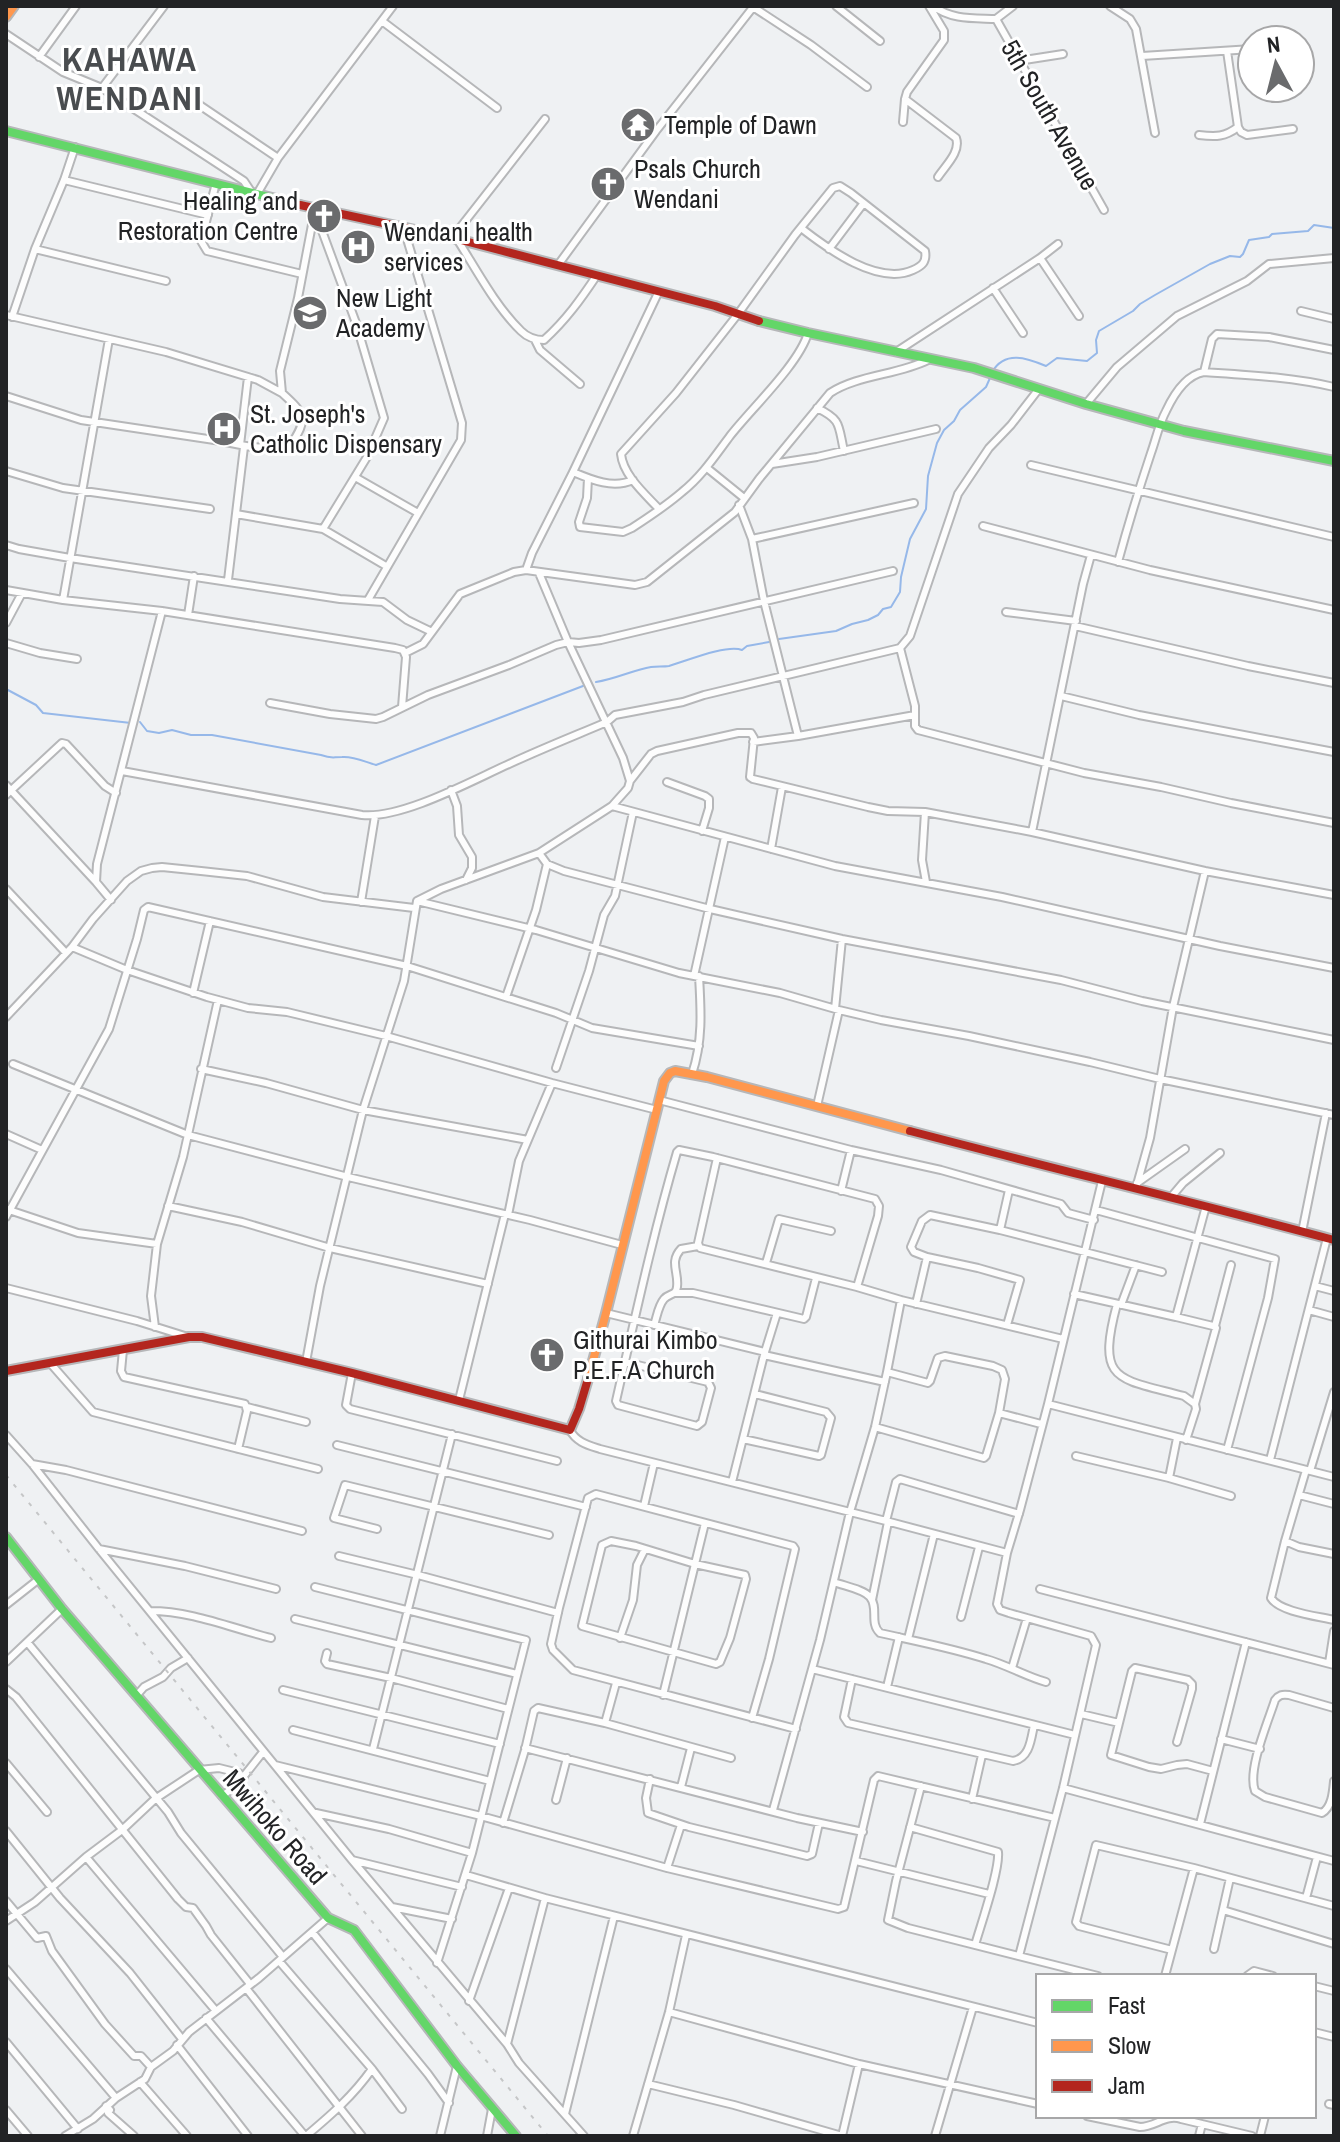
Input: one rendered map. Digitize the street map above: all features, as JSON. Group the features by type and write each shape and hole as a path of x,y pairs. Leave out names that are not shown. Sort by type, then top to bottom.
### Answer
{"street":[{"path":"6,17 14,6"},
{"path":"39,57 76,6"},
{"path":"102,88 164,6"},
{"path":"254,194 393,6"},
{"path":"836,6 880,41"},
{"path":"931,6 955,17 996,19 1011,6"},
{"path":"903,122 907,92 944,40 944,31 931,6"},
{"path":"1110,6 1134,23 1155,133"},
{"path":"558,265 656,131 753,7 867,87"},
{"name":"5th South Avenue","path":"996,19 1104,210"},
{"path":"382,21 497,108"},
{"path":"6,34 63,72 102,88 244,181 254,194"},
{"path":"1142,56 1236,50"},
{"path":"1227,51 1241,132 1247,135 1293,129"},
{"path":"1018,61 1063,54"},
{"path":"905,99 956,138 957,149 938,177"},
{"path":"198,104 278,158"},
{"path":"455,239 545,119"},
{"path":"1199,135 1228,135 1238,127"},
{"path":"6,131 216,183 315,212 455,239 808,333 974,368 1038,390 1160,424 1334,461"},
{"path":"6,396 62,415 95,422 242,446 290,446 302,423 301,410 282,393 258,380 166,352 9,316 75,147"},
{"path":"64,180 208,215"},
{"path":"216,183 201,241 207,251 302,274"},
{"path":"659,509 633,480 622,462 621,454 666,404 801,228 837,186 925,251 924,263 910,272 888,274 842,258 801,228"},
{"path":"829,249 863,204"},
{"path":"282,393 280,371 315,212"},
{"path":"315,212 356,323 384,418 367,457 323,529"},
{"path":"368,600 461,440 462,423 404,229"},
{"path":"455,239 522,332 535,339 544,340 559,326 597,275"},
{"path":"896,352 1058,244"},
{"path":"35,249 166,281"},
{"path":"1040,258 1079,316"},
{"path":"1086,404 1117,367 1177,316 1247,281 1269,264 1334,258"},
{"path":"993,288 1023,333"},
{"path":"526,570 659,291"},
{"path":"1301,311 1334,319"},
{"path":"588,478 580,527 623,532 632,528 681,493 707,468 802,347 808,333"},
{"path":"1204,372 1212,339 1217,334 1269,337 1334,350"},
{"path":"63,600 109,339"},
{"path":"535,339 540,350 580,384"},
{"path":"405,653 423,644 460,594 514,572 526,570 640,585 729,518 830,393 837,388 928,360"},
{"path":"1118,562 1164,413 1180,388 1195,373 1267,375 1334,387"},
{"path":"228,580 248,377"},
{"path":"122,771 375,816 399,811 451,790 607,722 615,715 683,702 900,648 910,636 958,494 989,448 1038,390"},
{"path":"817,408 838,422 844,451"},
{"path":"772,464 817,457 936,429"},
{"path":"1031,465 1334,537"},
{"path":"707,468 744,498"},
{"path":"6,471 83,492 210,509"},
{"path":"573,472 617,485 633,480"},
{"path":"355,477 418,513"},
{"path":"752,539 914,503"},
{"path":"739,505 752,539 764,601 798,736"},
{"path":"236,514 323,529 386,566"},
{"path":"983,526 1118,562 1334,610"},
{"path":"6,545 70,558 340,599 383,602 401,616 432,632"},
{"path":"1032,832 1091,555"},
{"path":"270,703 376,719 428,695 568,642 601,640 893,571"},
{"path":"539,573 623,758 630,781"},
{"path":"188,615 194,576"},
{"path":"6,590 188,615 395,648 405,653"},
{"path":"6,623 22,593"},
{"path":"96,882 97,864 162,611"},
{"path":"1006,612 1075,623 1248,666 1334,683"},
{"path":"6,643 77,659"},
{"path":"900,648 909,677 918,730 1092,775 1334,823"},
{"path":"402,707 405,653"},
{"path":"1061,696 1139,715 1334,752"},
{"path":"753,742 915,715"},
{"path":"306,1362 320,1286 363,1110 407,966 416,905 420,898 539,853 612,806 651,754 657,751 738,733 751,733 750,777 753,779 888,811 925,812 1032,832 1205,871 1334,895"},
{"path":"111,900 8,790 62,743 116,793"},
{"path":"667,782 709,799 702,831"},
{"path":"771,849 782,787"},
{"path":"451,790 457,806 459,835 472,857 472,868 466,880"},
{"path":"612,806 835,866 926,882 1334,968"},
{"path":"556,1068 596,949 604,915 615,896 633,812"},
{"path":"925,812 922,860 926,882"},
{"path":"361,902 375,816"},
{"path":"692,1074 701,1019 696,976 725,837"},
{"path":"539,853 547,864 617,886 710,909 842,939 1061,980 1334,1040"},
{"path":"506,997 536,910 547,864"},
{"path":"6,1017 134,876 162,867 247,876 307,894 361,902 416,905 529,928 696,976 780,993 837,1010 1330,1114 1302,1232"},
{"path":"1136,1186 1150,1138 1173,1007 1205,871"},
{"path":"6,889 66,953"},
{"path":"157,1244 78,1233 7,1212 109,1029 146,908 407,966 592,1028 699,1046"},
{"path":"193,993 210,921"},
{"path":"817,1106 837,1010 842,939"},
{"path":"72,947 127,970 218,1000 248,1008 287,1012 386,1036 657,1110"},
{"path":"155,1327 151,1296 157,1244 188,1135 218,1000"},
{"path":"13,1064 188,1135 622,1245"},
{"path":"201,1069 363,1110 528,1140"},
{"path":"570,1430 579,1409 606,1313 664,1081 670,1073 683,1071 1102,1181 1136,1186 1330,1239 1270,1460"},
{"path":"459,1400 519,1161 552,1083"},
{"path":"659,1100 941,1170 1061,1204 1068,1213 1094,1220"},
{"path":"6,1134 42,1150"},
{"path":"1136,1186 1185,1149"},
{"path":"625,1362 708,1382 711,1388 702,1422 697,1426 616,1404 625,1362 635,1320 677,1152 683,1150 875,1199 879,1206 878,1216 857,1287"},
{"path":"841,1191 851,1150"},
{"path":"1172,1196 1220,1153"},
{"path":"698,1246 717,1158"},
{"path":"1019,1956 1063,1788 1096,1641 1091,1636 1000,1610 997,1604 1007,1553 1048,1404 1102,1181"},
{"path":"1000,1230 1009,1190"},
{"path":"168,1206 242,1222 330,1248 488,1284"},
{"path":"1176,1317 1206,1206"},
{"path":"1096,1210 1275,1261 1227,1450"},
{"path":"1007,1325 1020,1283 1018,1278 914,1252 911,1247 922,1221 930,1215 1162,1272"},
{"path":"766,1263 779,1219 831,1231"},
{"path":"676,1293 675,1256 681,1249 698,1246 1063,1339"},
{"path":"916,1304 927,1257"},
{"path":"1136,1265 1119,1304 1108,1347 1111,1363 1118,1375 1125,1379 1184,1396 1195,1404"},
{"path":"1186,1440 1231,1265"},
{"path":"654,1325 663,1300 676,1293 693,1293 804,1319 816,1278"},
{"path":"1315,1286 1334,1291"},
{"path":"6,1288 189,1337 215,1339 459,1400 570,1430 580,1442 600,1449 1007,1553"},
{"path":"1074,1294 1215,1326"},
{"path":"773,1810 875,1427 901,1300"},
{"path":"1309,1310 1334,1317"},
{"path":"606,1313 885,1382"},
{"path":"732,1482 777,1313"},
{"path":"6,1371 189,1337"},
{"path":"123,1350 121,1371 124,1377 245,1404 306,1422"},
{"path":"875,1427 980,1458 986,1456 1005,1379 999,1368 945,1356 936,1361 929,1383 887,1372"},
{"path":"51,1364 93,1412 318,1469"},
{"path":"352,1373 347,1407 557,1461"},
{"path":"1334,1392 1299,1495 1271,1593 1273,1602 1285,1608 1334,1620"},
{"path":"743,1439 819,1456 830,1426 831,1418 826,1412 755,1394"},
{"path":"1048,1404 1334,1477"},
{"path":"238,1449 247,1407"},
{"path":"999,1413 1041,1424"},
{"path":"373,1749 452,1434"},
{"path":"6,1435 263,1752 507,2044 519,2063 584,2136"},
{"path":"1169,1478 1177,1438"},
{"path":"337,1445 586,1507"},
{"path":"1076,1456 1231,1496"},
{"path":"644,1506 654,1463"},
{"path":"32,1464 302,1531"},
{"path":"1019,1514 900,1479 896,1482 872,1600 875,1629 880,1633 987,1659 1024,1676 1046,1682"},
{"path":"377,1529 334,1518 345,1485 549,1535"},
{"path":"752,1718 769,1659 795,1549 793,1546 591,1495 558,1613 551,1644 553,1650 573,1670 616,1683 752,1718 796,1729"},
{"path":"1299,1495 1334,1504"},
{"path":"663,1695 705,1523"},
{"path":"908,1639 934,1534"},
{"name":"Mwihoko Road","path":"6,1537 62,1609 328,1918 354,1930 457,2066 516,2136"},
{"path":"1285,1541 1334,1554"},
{"path":"606,1542 645,1549 695,1564 743,1574 746,1579 730,1638 722,1660 716,1664 582,1626 602,1545 606,1542"},
{"path":"961,1617 979,1547"},
{"path":"99,1549 276,1589"},
{"path":"620,1638 633,1600 637,1565 645,1549"},
{"path":"339,1556 558,1613"},
{"path":"8,1600 39,1579"},
{"path":"834,1582 867,1594 872,1600"},
{"path":"315,1587 524,1639 526,1644 466,1875 437,1963"},
{"path":"1040,1589 1332,1664 1334,1631"},
{"path":"6,1662 62,1609"},
{"path":"150,1611 186,1614 271,1638"},
{"path":"1012,1668 1027,1618"},
{"path":"295,1619 517,1674"},
{"path":"887,1687 899,1637"},
{"path":"27,1642 98,1726 402,2109"},
{"path":"1200,1824 1246,1642"},
{"path":"327,1653 327,1664 508,1709"},
{"path":"136,1696 144,1687 188,1658"},
{"path":"1177,1742 1192,1684 1188,1680 1135,1668 1112,1756 1161,1769 1187,1764 1213,1771"},
{"path":"812,1669 1075,1735"},
{"path":"852,1679 844,1717 848,1723 1013,1761 1020,1760 1028,1750 1034,1725"},
{"path":"605,1723 616,1683"},
{"path":"6,1689 16,1697 178,1899 186,1907 193,1908 362,2136"},
{"path":"283,1690 500,1744"},
{"path":"1334,1708 1289,1695 1278,1696 1254,1770 1253,1787 1265,1797 1322,1813 1327,1811 1330,1804 1334,1781"},
{"path":"503,1823 534,1711 538,1708 731,1758"},
{"path":"1081,1714 1119,1723"},
{"path":"293,1730 490,1781"},
{"path":"1221,1739 1260,1749"},
{"path":"525,1748 863,1832"},
{"path":"681,1787 691,1748"},
{"path":"222,1796 244,1778 263,1752"},
{"path":"972,1799 982,1755"},
{"path":"556,1800 567,1758"},
{"path":"6,1763 47,1812"},
{"path":"275,1765 481,1816 667,1868 838,1909 844,1907 874,1780 878,1776 1055,1818"},
{"path":"6,1921 22,1912 155,1799 199,1770 219,1768 239,1773 244,1778"},
{"path":"650,1779 646,1798 648,1813 681,1825 807,1856 812,1854 819,1823"},
{"path":"921,1786 888,1920 908,1928 1090,1974"},
{"path":"1063,1788 1334,1861"},
{"path":"315,1813 389,1829 472,1853"},
{"path":"667,1868 681,1825"},
{"path":"910,1827 998,1852 975,1945"},
{"path":"6,1831 51,1888 130,1973 248,2136"},
{"path":"1172,1950 1079,1926 1076,1922 1095,1847 1098,1845 1194,1868 1334,1906"},
{"path":"86,1857 216,2011"},
{"path":"1306,1898 1317,1857"},
{"path":"352,1860 462,1887"},
{"path":"856,1861 989,1894"},
{"path":"1166,1974 1194,1868"},
{"path":"466,1875 686,1935 1036,2023"},
{"path":"1214,1949 1230,1878"},
{"path":"469,2001 509,1888"},
{"path":"507,2044 545,1898"},
{"path":"6,1901 37,1938 46,1936 52,1951 105,2024 134,2056 141,2056 151,2067"},
{"path":"392,1907 452,1919"},
{"path":"1223,1910 1334,1944"},
{"path":"565,2114 614,1916"},
{"path":"68,2135 145,2079 151,2067 173,2051 206,2018 328,1918"},
{"path":"312,1932 449,2103"},
{"path":"633,2136 669,2012 686,1935"},
{"path":"6,1969 116,2098"},
{"path":"935,2136 973,2007"},
{"path":"669,2012 859,2064 1036,2104"},
{"path":"206,2018 306,2136 339,2109 372,2069"},
{"path":"6,2042 78,2129"},
{"path":"648,2084 842,2136 859,2064"},
{"path":"440,2136 457,2066"},
{"path":"140,2082 187,2136"},
{"path":"106,2106 110,2110 108,2113 134,2136"},
{"path":"487,2136 492,2109"},
{"path":"6,2110 28,2136"},
{"path":"1097,2118 1140,2127 1148,2127 1168,2118"},
{"path":"1183,2118 1252,2136"},
{"path":"1199,2136 1202,2124"}],"waterway":[{"path":"992,372 997,365 1010,358 1046,366 1057,358 1087,361 1097,353 1099,331 1210,264 1230,256 1240,257 1249,240 1272,234 1308,231 1314,225 1334,228"},
{"path":"779,639 836,631 868,620 891,607 900,592 910,539 926,509 928,476 937,443 960,410 986,387 990,378"},
{"path":"596,682 644,668 669,666 717,651 742,650 747,646 769,642"},
{"path":"140,722 147,731 159,733 172,730 191,735 212,735 330,757 351,757 376,765 583,686"},
{"path":"6,689 36,705 43,713 131,723"}],"railway":[{"path":"6,1475 548,2136"}],"traffic: fast":[{"path":"6,131 300,205"},
{"path":"759,321 974,368 1184,431 1334,461"},
{"path":"6,1537 62,1609 328,1918 354,1930 457,2066 516,2136"}],"traffic: slow":[{"path":"6,17 14,6"},
{"path":"588,1379 664,1081 670,1073 675,1071 707,1077 910,1131"}],"traffic: jam":[{"path":"300,205 457,239 715,306 759,321"},
{"path":"910,1131 1334,1240"},
{"path":"6,1371 202,1337 570,1430 588,1379"}],"place":[{"name":"Temple of Dawn","path":"638,125"},
{"name":"Psals Church Wendani","path":"608,184"},
{"name":"Healing and Restoration Centre","path":"324,216"},
{"name":"Wendani health services","path":"358,247"},
{"name":"New Light Academy","path":"310,313"},
{"name":"St. Joseph's Catholic Dispensary","path":"224,429"},
{"name":"Githurai Kimbo P.E.F.A Church","path":"547,1355"}],"district":[{"name":"KAHAWA WENDANI","path":"130,78"}]}
